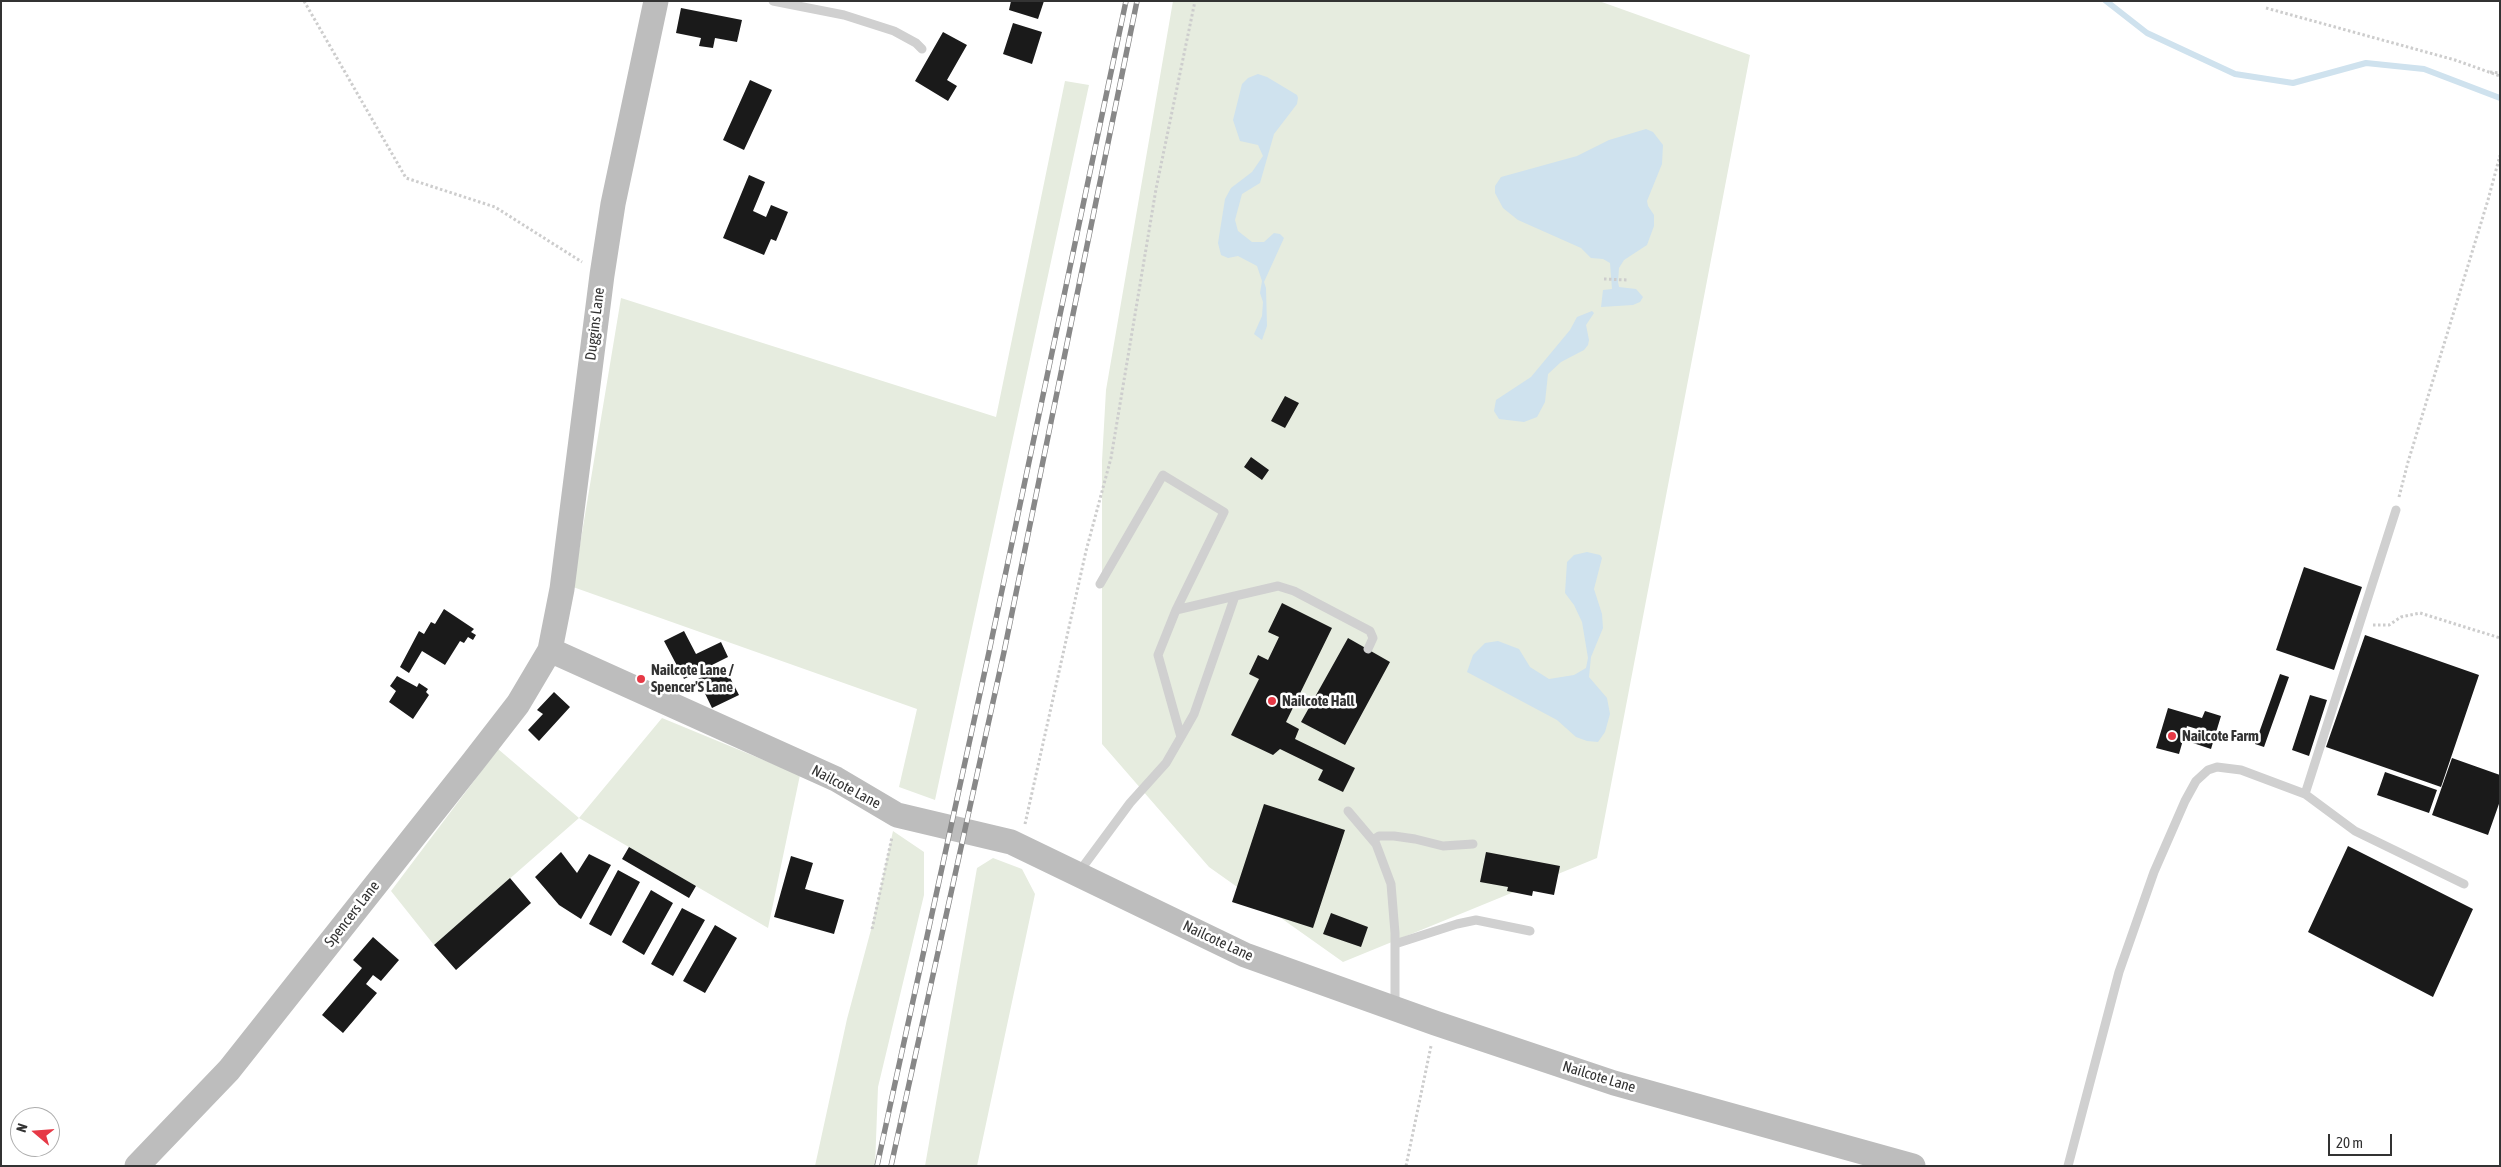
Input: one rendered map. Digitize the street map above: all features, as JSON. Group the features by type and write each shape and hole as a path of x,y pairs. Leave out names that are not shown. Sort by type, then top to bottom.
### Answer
{"main road":[{"name":"Duggins Lane","path":"550,650 562,589 602,275 613,204 656,1"},
{"name":"Nailcote Lane","path":"550,650 836,779 902,816 1015,844 1245,955 1435,1023 1614,1083 1913,1166"},
{"name":"Spencers Lane","path":"137,1166 229,1070 518,704 550,650"}],"lane":[{"path":"773,1 844,14 894,31 916,43 922,49"},
{"path":"1100,584 1163,475 1224,512 1176,610 1158,655 1181,738"},
{"path":"2305,794 2396,510"},
{"path":"1176,610 1278,586 1294,591 1370,631 1373,638 1368,649"},
{"path":"1077,874 1130,803 1166,763 1181,738 1194,714 1234,596"},
{"path":"2068,1166 2119,972 2154,872 2196,781 2208,770 2217,767 2241,770 2305,794 2355,831 2464,884"},
{"path":"1348,811 1373,840 1390,884 1395,944 1395,1009"},
{"path":"1373,840 1379,836 1394,836 1443,846 1473,844"},
{"path":"1395,944 1456,924 1476,920 1530,931"}],"path":[{"path":"304,1 406,178 495,207 602,275"},
{"path":"1015,844 1086,551 1111,458 1156,189 1195,1"},
{"path":"2266,8 2500,74"},
{"path":"2499,157 2500,166"},
{"path":"2396,510 2408,462 2488,200 2499,157"},
{"path":"1604,279 1627,280"},
{"path":"2360,622 2376,626 2390,625 2401,617 2420,613 2500,638"},
{"path":"872,928 902,816"},
{"path":"1406,1166 1435,1023"}],"shaded area":[{"name":"Nailcote Hall","path":"1173,1 1599,1 1750,55 1597,858 1343,962 1209,867 1102,744 1102,461 1106,390"},
{"path":"1065,81 1089,85 935,800 899,787 917,709 573,587 621,298 996,417"},
{"path":"662,718 800,775 768,928 579,818"},
{"path":"498,749 579,818 434,945 391,891"},
{"path":"893,831 924,852 924,895 878,1087 875,1166 815,1166 847,1019 872,926"},
{"path":"993,858 1022,869 1035,894 977,1166 925,1166 977,868"}],"water":[{"path":"1258,74 1267,77 1297,95 1298,98 1297,104 1274,134 1260,183 1242,194 1235,220 1238,231 1252,242 1264,242 1274,233 1280,234 1284,238 1264,282 1266,288 1267,326 1262,340 1254,334 1262,316 1263,302 1260,293 1262,281 1257,266 1238,256 1228,258 1221,255 1218,243 1225,199 1231,188 1252,172 1263,156 1258,145 1240,141 1233,120 1242,84 1248,78"},
{"path":"1646,129 1653,132 1663,145 1662,164 1647,201 1654,215 1654,226 1647,245 1624,260 1619,268 1618,282 1619,287 1636,289 1643,297 1640,302 1633,305 1601,307 1603,290 1612,289 1610,263 1603,259 1591,258 1581,248 1518,220 1503,208 1495,193 1495,186 1501,177 1577,156 1609,140"},
{"path":"1592,311 1594,313 1586,325 1588,345 1584,350 1561,362 1548,374 1545,402 1537,417 1524,422 1499,419 1494,411 1496,400 1531,377 1570,330 1577,317"},
{"path":"1587,552 1600,555 1602,558 1594,589 1602,614 1603,628 1591,657 1589,677 1607,698 1610,714 1605,732 1598,742 1576,737 1557,720 1467,672 1473,655 1485,643 1498,641 1519,649 1530,667 1549,679 1574,675 1586,668 1588,658 1582,622 1574,605 1565,593 1567,562 1574,555"}],"building":[{"path":"1011,1 1044,1 1038,19 1009,10"},
{"path":"681,8 742,20 737,42 715,38 713,48 699,46 701,38 676,33"},
{"path":"1013,23 1042,32 1032,64 1003,54"},
{"path":"943,32 967,45 947,80 957,86 948,101 915,81"},
{"path":"750,80 772,90 744,150 723,140"},
{"path":"749,175 765,182 753,211 766,217 771,205 788,212 776,241 771,239 764,255 723,238"},
{"path":"1285,396 1299,403 1285,428 1271,421"},
{"path":"1251,457 1269,470 1262,480 1244,467"},
{"path":"2304,567 2362,587 2334,670 2276,650"},
{"name":"Nailcote Hall","path":"1282,603 1332,628 1286,722 1299,729 1295,739 1355,768 1343,792 1318,780 1323,770 1280,749 1273,755 1231,735 1259,679 1249,674 1258,655 1268,660 1279,637 1268,632"},
{"path":"444,609 474,629 471,632 476,635 473,640 468,637 464,643 460,641 445,665 422,651 409,673 400,667 419,631 424,634 431,622 435,624"},
{"path":"684,631 696,654 721,642 728,657 684,679 664,641"},
{"path":"2365,635 2479,675 2441,787 2326,747"},
{"path":"1348,638 1390,662 1345,745 1301,722"},
{"path":"724,666 739,695 712,708 698,679"},
{"path":"2280,674 2289,677 2264,747 2255,744"},
{"path":"397,676 417,687 419,683 428,689 426,692 429,695 413,719 389,702 396,691 390,686"},
{"path":"554,692 570,707 539,741 528,730 543,714 537,710"},
{"path":"2310,695 2327,700 2309,756 2292,750"},
{"name":"Nailcote Farm","path":"2168,708 2202,718 2205,711 2221,716 2211,749 2193,743 2197,729 2187,726 2179,754 2156,748"},
{"path":"2452,758 2500,775 2500,801 2488,835 2432,815"},
{"path":"2385,772 2437,790 2429,813 2377,795"},
{"path":"1264,804 1345,830 1313,928 1232,902"},
{"path":"2348,846 2473,909 2433,997 2308,932"},
{"path":"629,847 696,886 689,898 622,859"},
{"path":"561,852 577,873 589,854 611,865 581,919 559,905 535,877"},
{"path":"1486,852 1560,866 1554,895 1533,891 1532,896 1507,891 1508,887 1480,882"},
{"path":"791,856 813,863 805,889 844,900 834,934 774,917"},
{"path":"618,870 640,882 611,936 589,924"},
{"path":"510,878 531,903 456,970 434,945"},
{"path":"651,890 673,903 644,955 622,942"},
{"path":"682,908 705,920 673,976 651,964"},
{"path":"1331,913 1368,927 1361,947 1323,934"},
{"path":"715,925 737,938 705,993 683,981"},
{"path":"373,937 399,960 381,981 373,975 366,984 377,993 343,1033 322,1015 362,968 353,960"}],"waterway":[{"path":"2106,1 2147,33 2235,74 2293,83 2366,63 2424,69 2500,98"}],"railway":[{"path":"877,1166 989,652 1126,1"},
{"path":"891,1166 1004,652 1137,1"}],"place":[{"name":"Nailcote Lane / Spencer'S Lane","path":"641,679"},
{"name":"Nailcote Hall","path":"1272,701"},
{"name":"Nailcote Farm","path":"2172,736"}]}
